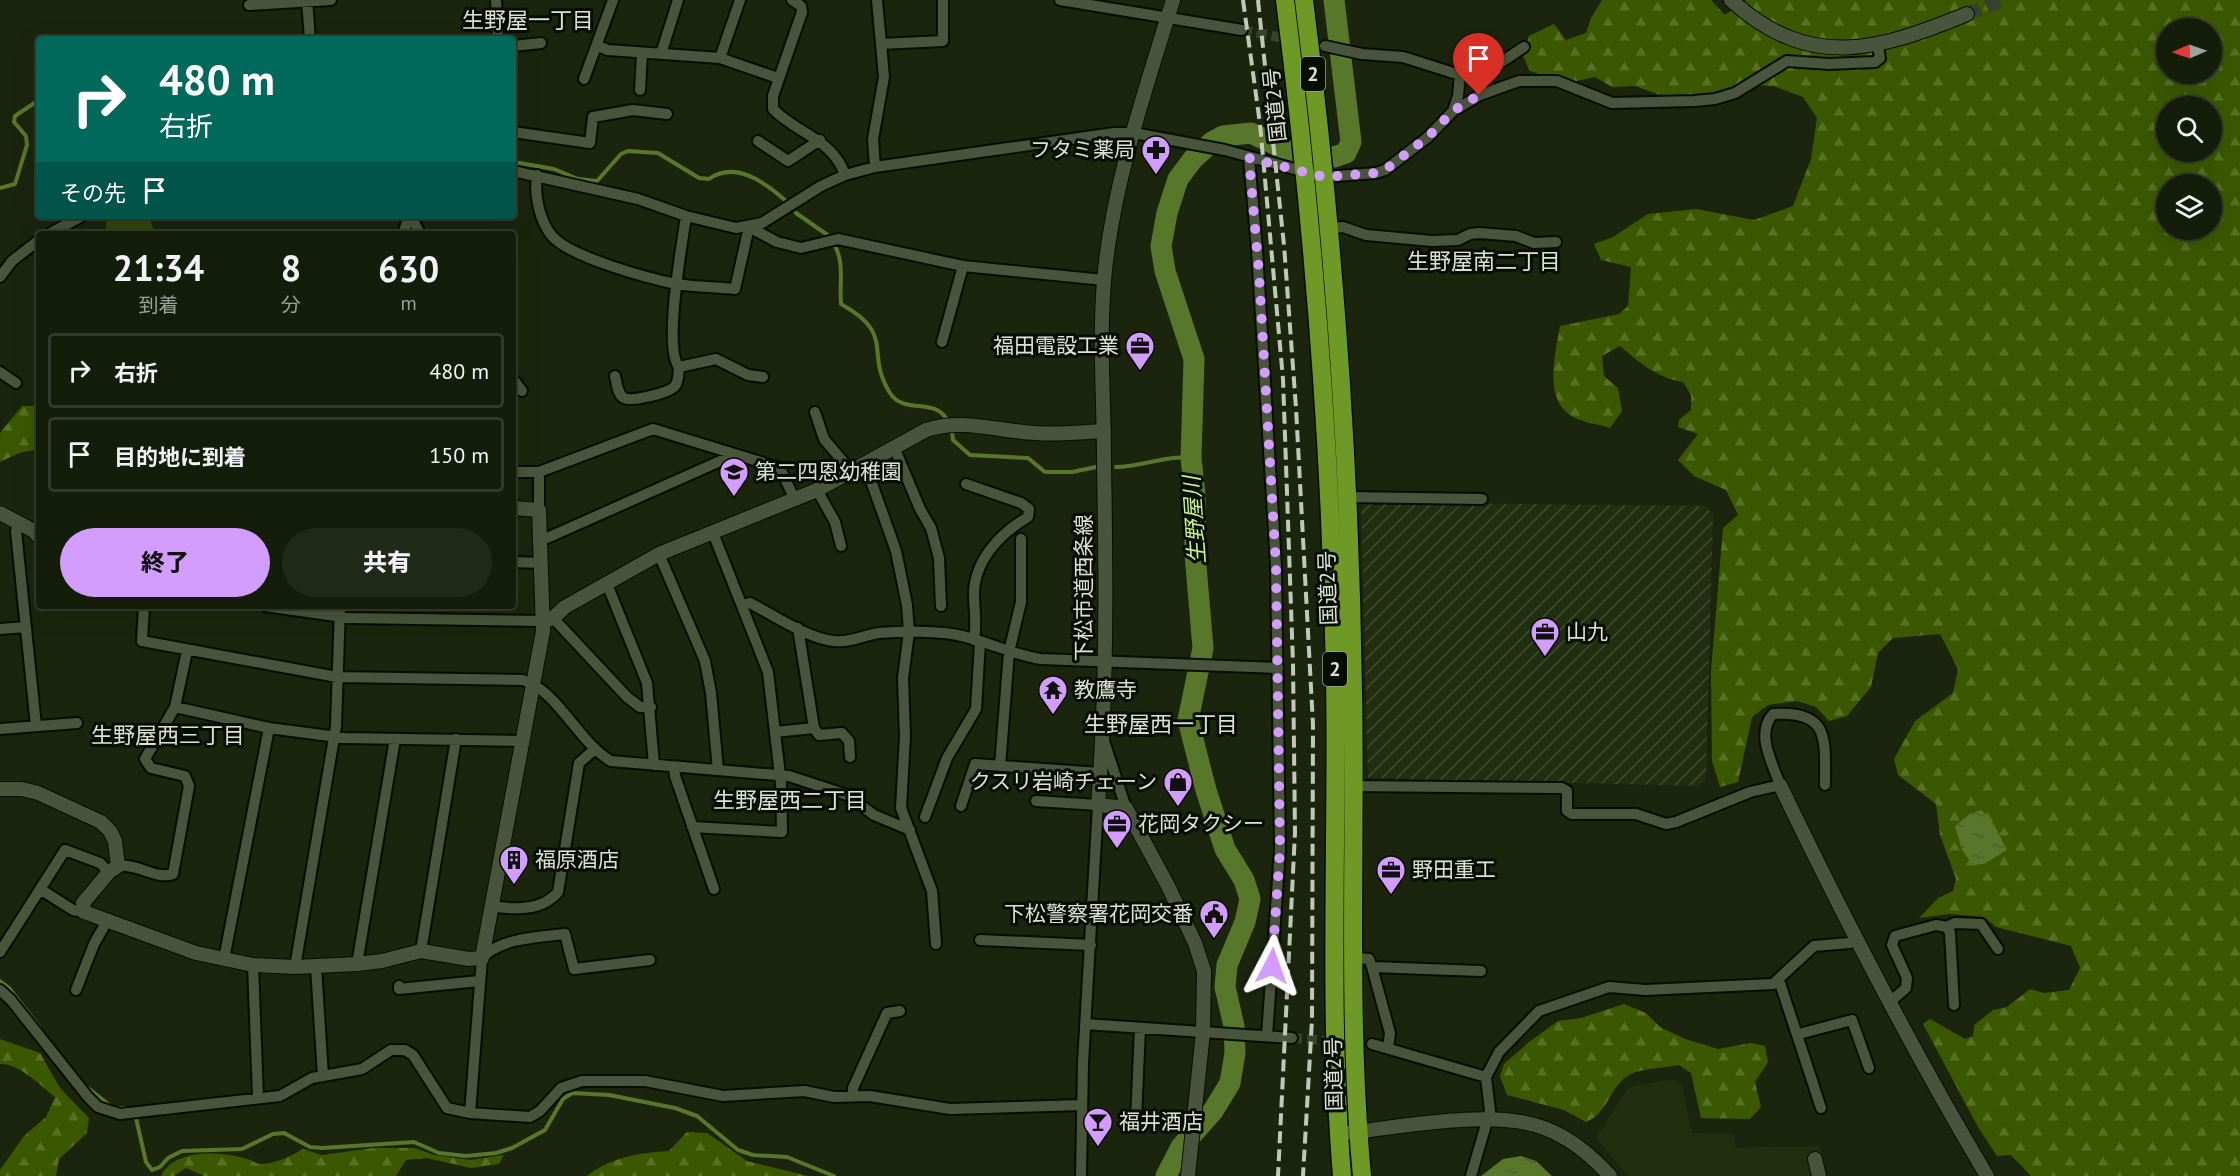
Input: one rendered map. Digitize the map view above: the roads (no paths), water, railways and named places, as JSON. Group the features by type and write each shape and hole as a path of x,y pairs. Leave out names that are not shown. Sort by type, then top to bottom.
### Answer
{"highway":[{"name":"国道2号","path":"1286,0 1303,160 1329,499 1335,672 1355,958 1358,1132 1362,1176"},
{"name":"国道2号","path":"1304,0 1328,228 1347,497 1353,690 1344,785 1338,1134 1342,1176"}],"street":[{"path":"249,5 331,0"},
{"path":"496,0 498,36"},
{"path":"584,79 613,0"},
{"path":"661,54 678,0"},
{"path":"720,58 740,0"},
{"path":"792,0 801,6 802,12 778,78 773,96 773,109 820,140 842,165 845,175"},
{"path":"875,167 873,139 884,77 877,0"},
{"path":"881,44 943,41 943,0"},
{"path":"1061,0 1242,30"},
{"name":"下松市道西条線","path":"1098,806 1105,662 1101,331 1104,280 1109,243 1134,133 1173,0"},
{"path":"1731,0 1764,24 1802,42 1825,47 1878,46 1912,37 1967,14"},
{"path":"307,1 310,36"},
{"path":"516,46 541,44"},
{"path":"598,46 608,50 720,58 778,78"},
{"path":"516,172 638,199 686,216 736,228 749,228 762,224 821,186 845,175 875,167 1114,133 1134,133 1249,158 1303,160 1385,170 1428,137 1453,111 1503,85 1534,79 1557,81 1612,103 1715,99 1758,82 1779,64 1787,61 1847,64 1875,62 1880,58 1878,46"},
{"path":"1336,49 1403,57 1460,75 1478,75 1524,47"},
{"path":"640,90 642,53"},
{"path":"1453,111 1458,96 1460,75"},
{"path":"516,132 590,143 594,117 633,110 668,114"},
{"path":"758,141 788,161 820,140"},
{"path":"1249,158 1276,566 1280,850 1267,1036"},
{"path":"537,175 535,185 542,222 561,244 570,250 678,284 735,289 749,228"},
{"path":"679,367 673,361 672,346 686,216"},
{"path":"54,231 76,219"},
{"path":"1328,228 1343,226 1366,236 1432,241 1458,240 1470,234 1479,233 1515,236 1534,243 1556,242"},
{"path":"749,228 777,242 801,248 838,239 963,266 1104,280"},
{"path":"0,277 12,261 36,242"},
{"path":"942,342 963,266"},
{"path":"679,367 716,359 748,375 763,377"},
{"path":"615,376 619,392 623,398 630,399 666,393 674,387 679,367"},
{"path":"0,372 16,382"},
{"path":"516,383 522,391"},
{"path":"815,412 824,439 851,471"},
{"path":"310,609 549,619 565,607 659,554 817,490 894,447 944,424 960,423 1035,433 1104,432"},
{"path":"516,472 539,472 653,429 780,468 795,500"},
{"path":"894,447 920,510 931,528 939,558 941,606"},
{"path":"540,538 547,538 727,458 731,453"},
{"path":"865,464 896,551 907,605 909,632 903,678 905,736 900,797 932,891 936,944"},
{"path":"470,1113 482,958 532,683 549,619 541,563 539,472"},
{"path":"925,817 947,758 976,709 977,641 974,591 983,563 993,544 1008,530 1028,517 1029,509 1021,503 966,484"},
{"path":"817,490 835,522 841,546"},
{"path":"1329,499 1347,497 1482,499"},
{"path":"516,508 539,510"},
{"path":"0,513 36,533"},
{"path":"18,522 16,531 36,726"},
{"path":"692,827 782,832 779,775 768,672 713,534"},
{"path":"1000,766 1009,652 1021,602 1021,539"},
{"path":"659,554 705,661 711,693 718,770"},
{"path":"516,562 541,563"},
{"path":"607,584 647,683 651,708 654,765"},
{"path":"743,605 750,603 798,628 834,641 867,638 877,633 942,633 1041,659 1278,668"},
{"path":"144,609 142,641 187,651 337,677 523,680 532,683 595,749 611,761 779,775 847,795 874,815 910,830"},
{"path":"295,967 334,737 339,611"},
{"path":"549,619 627,696 640,707 651,708"},
{"path":"0,629 26,627"},
{"path":"798,628 814,728 819,735 842,733 849,741 850,757"},
{"path":"0,952 65,850 114,869 136,866 165,877 173,874 189,786 185,776 151,768 145,759 175,707 187,651"},
{"path":"175,707 269,728 334,737 522,741"},
{"path":"1825,785 1825,742 1816,724 1807,716 1792,713 1773,714 1767,721 1764,731 1780,785 1858,939 1954,1120 1987,1176"},
{"path":"0,729 77,723"},
{"path":"224,959 269,728"},
{"path":"775,732 814,728"},
{"path":"1101,732 1126,808 1168,886 1195,943 1204,971 1203,1032 1188,1176"},
{"path":"357,964 395,738"},
{"path":"421,951 456,739"},
{"path":"492,906 518,910 551,900 558,892 579,763 595,749"},
{"path":"961,806 975,764 1100,773"},
{"path":"674,767 714,889"},
{"path":"1344,785 1563,788 1567,791 1567,811 1572,814 1636,814 1666,824 1700,814 1750,792 1780,785"},
{"path":"0,789 22,789 38,793 101,822 110,831 115,841 114,869 83,903 84,912"},
{"path":"1036,801 1126,808"},
{"path":"1081,1176 1085,1024 1098,806"},
{"path":"40,889 73,909 196,953 253,965 316,967 382,962 421,951 469,959 482,958 490,949 531,938 565,934 574,969 650,960"},
{"path":"76,990 94,944 107,921"},
{"path":"1891,1001 1906,988 1907,978 1892,945 1895,936 1936,925 1947,927 1955,923 1981,924 1998,949"},
{"path":"1947,927 1950,933 1954,1005"},
{"path":"1471,1176 1490,1111 1486,1077 1499,1052 1539,1011 1609,987 1645,990 1759,987 1779,981 1814,946 1850,943 1858,939"},
{"path":"980,940 1090,945"},
{"path":"1355,958 1369,959 1372,967 1390,1034 1388,1048"},
{"path":"253,965 258,1097"},
{"path":"316,967 323,1076"},
{"path":"1372,967 1481,971"},
{"path":"399,987 399,989 479,981"},
{"path":"1779,981 1799,1034 1821,1107"},
{"path":"0,990 11,1000 88,1097 108,1112 138,1113 280,1096 312,1078 352,1072 391,1050 405,1050 418,1061 447,1108 470,1113 530,1117 540,1112 561,1088 582,1081 645,1081 723,1096 742,1097 780,1090 804,1091 834,1097 853,1095 950,1109 1082,1105"},
{"path":"853,1095 853,1088 887,1013 900,1011"},
{"path":"1799,1034 1852,1020 1869,1068"},
{"path":"1085,1024 1292,1038"},
{"path":"1136,1119 1140,1028"},
{"path":"1372,1044 1486,1077"},
{"path":"1338,1134 1487,1121 1516,1121 1559,1134 1592,1156 1610,1176"},
{"path":"1815,1159 1819,1176"}],"water":[{"path":"1981,810 1991,819 2007,850 1984,864 1973,865 1962,850 1955,826 1970,814"},
{"path":"1521,1156 1536,1161 1552,1176 1481,1176 1503,1159"}],"waterway":[{"name":"生野屋川","path":"1166,1176 1181,1147 1213,1111 1230,1083 1235,1053 1234,1026 1225,987 1227,965 1245,922 1250,899 1244,880 1225,849 1206,790 1188,720 1203,648 1195,554 1195,495 1191,458 1194,359 1165,271 1161,246 1167,213 1178,179 1193,159 1212,142 1223,136 1251,133 1291,152 1334,157 1346,153 1351,142 1334,0"},
{"path":"0,188 15,184 27,145 26,136 14,122 15,116 36,102"},
{"path":"516,162 554,169 578,179 597,181 621,154 628,151 658,153 699,178 709,179 729,172 750,176 769,187 786,201"},
{"path":"796,213 829,236"},
{"path":"834,244 841,266 841,304 869,325 877,345 883,379 890,393 902,403 934,409 946,418"},
{"path":"952,431 953,440 970,455 1028,458 1045,472 1072,472 1096,467"},
{"path":"1116,467 1172,458 1191,458"},
{"path":"0,981 9,988 40,1028"},
{"path":"88,1088 113,1108 130,1108"},
{"path":"136,1118 146,1162 152,1170 182,1151 242,1149 273,1134 284,1133 310,1147 414,1142 439,1153 466,1156 496,1153 512,1148 545,1130 563,1099 572,1093 609,1095 675,1108 697,1116 738,1150 753,1155 787,1157 834,1176"}],"tunnel":[{"path":"1967,14 2003,0"},
{"path":"1242,30 1325,46"},
{"path":"1292,1038 1372,1044"}],"railway":[{"path":"1243,0 1260,124 1283,379 1293,664 1295,832 1278,1176"},
{"path":"1258,0 1284,245 1296,408 1313,725 1312,1020 1303,1176"}],"place":[{"name":"フタミ薬局","path":"1156,176"},
{"name":"福田電設工業","path":"1140,372"},
{"name":"第二四恩幼稚園","path":"734,498"},
{"name":"山九","path":"1545,658"},
{"name":"教鷹寺","path":"1053,716"},
{"name":"クスリ岩崎チェーン","path":"1178,808"},
{"name":"花岡タクシー","path":"1117,850"},
{"name":"福原酒店","path":"514,886"},
{"name":"野田重工","path":"1391,896"},
{"name":"下松警察署花岡交番","path":"1214,940"},
{"name":"福井酒店","path":"1098,1148"}],"district":[{"name":"生野屋一丁目","path":"528,20"},
{"name":"生野屋南二丁目","path":"1484,261"},
{"name":"生野屋西一丁目","path":"1161,724"},
{"name":"生野屋西三丁目","path":"168,735"},
{"name":"生野屋西二丁目","path":"790,800"}]}
